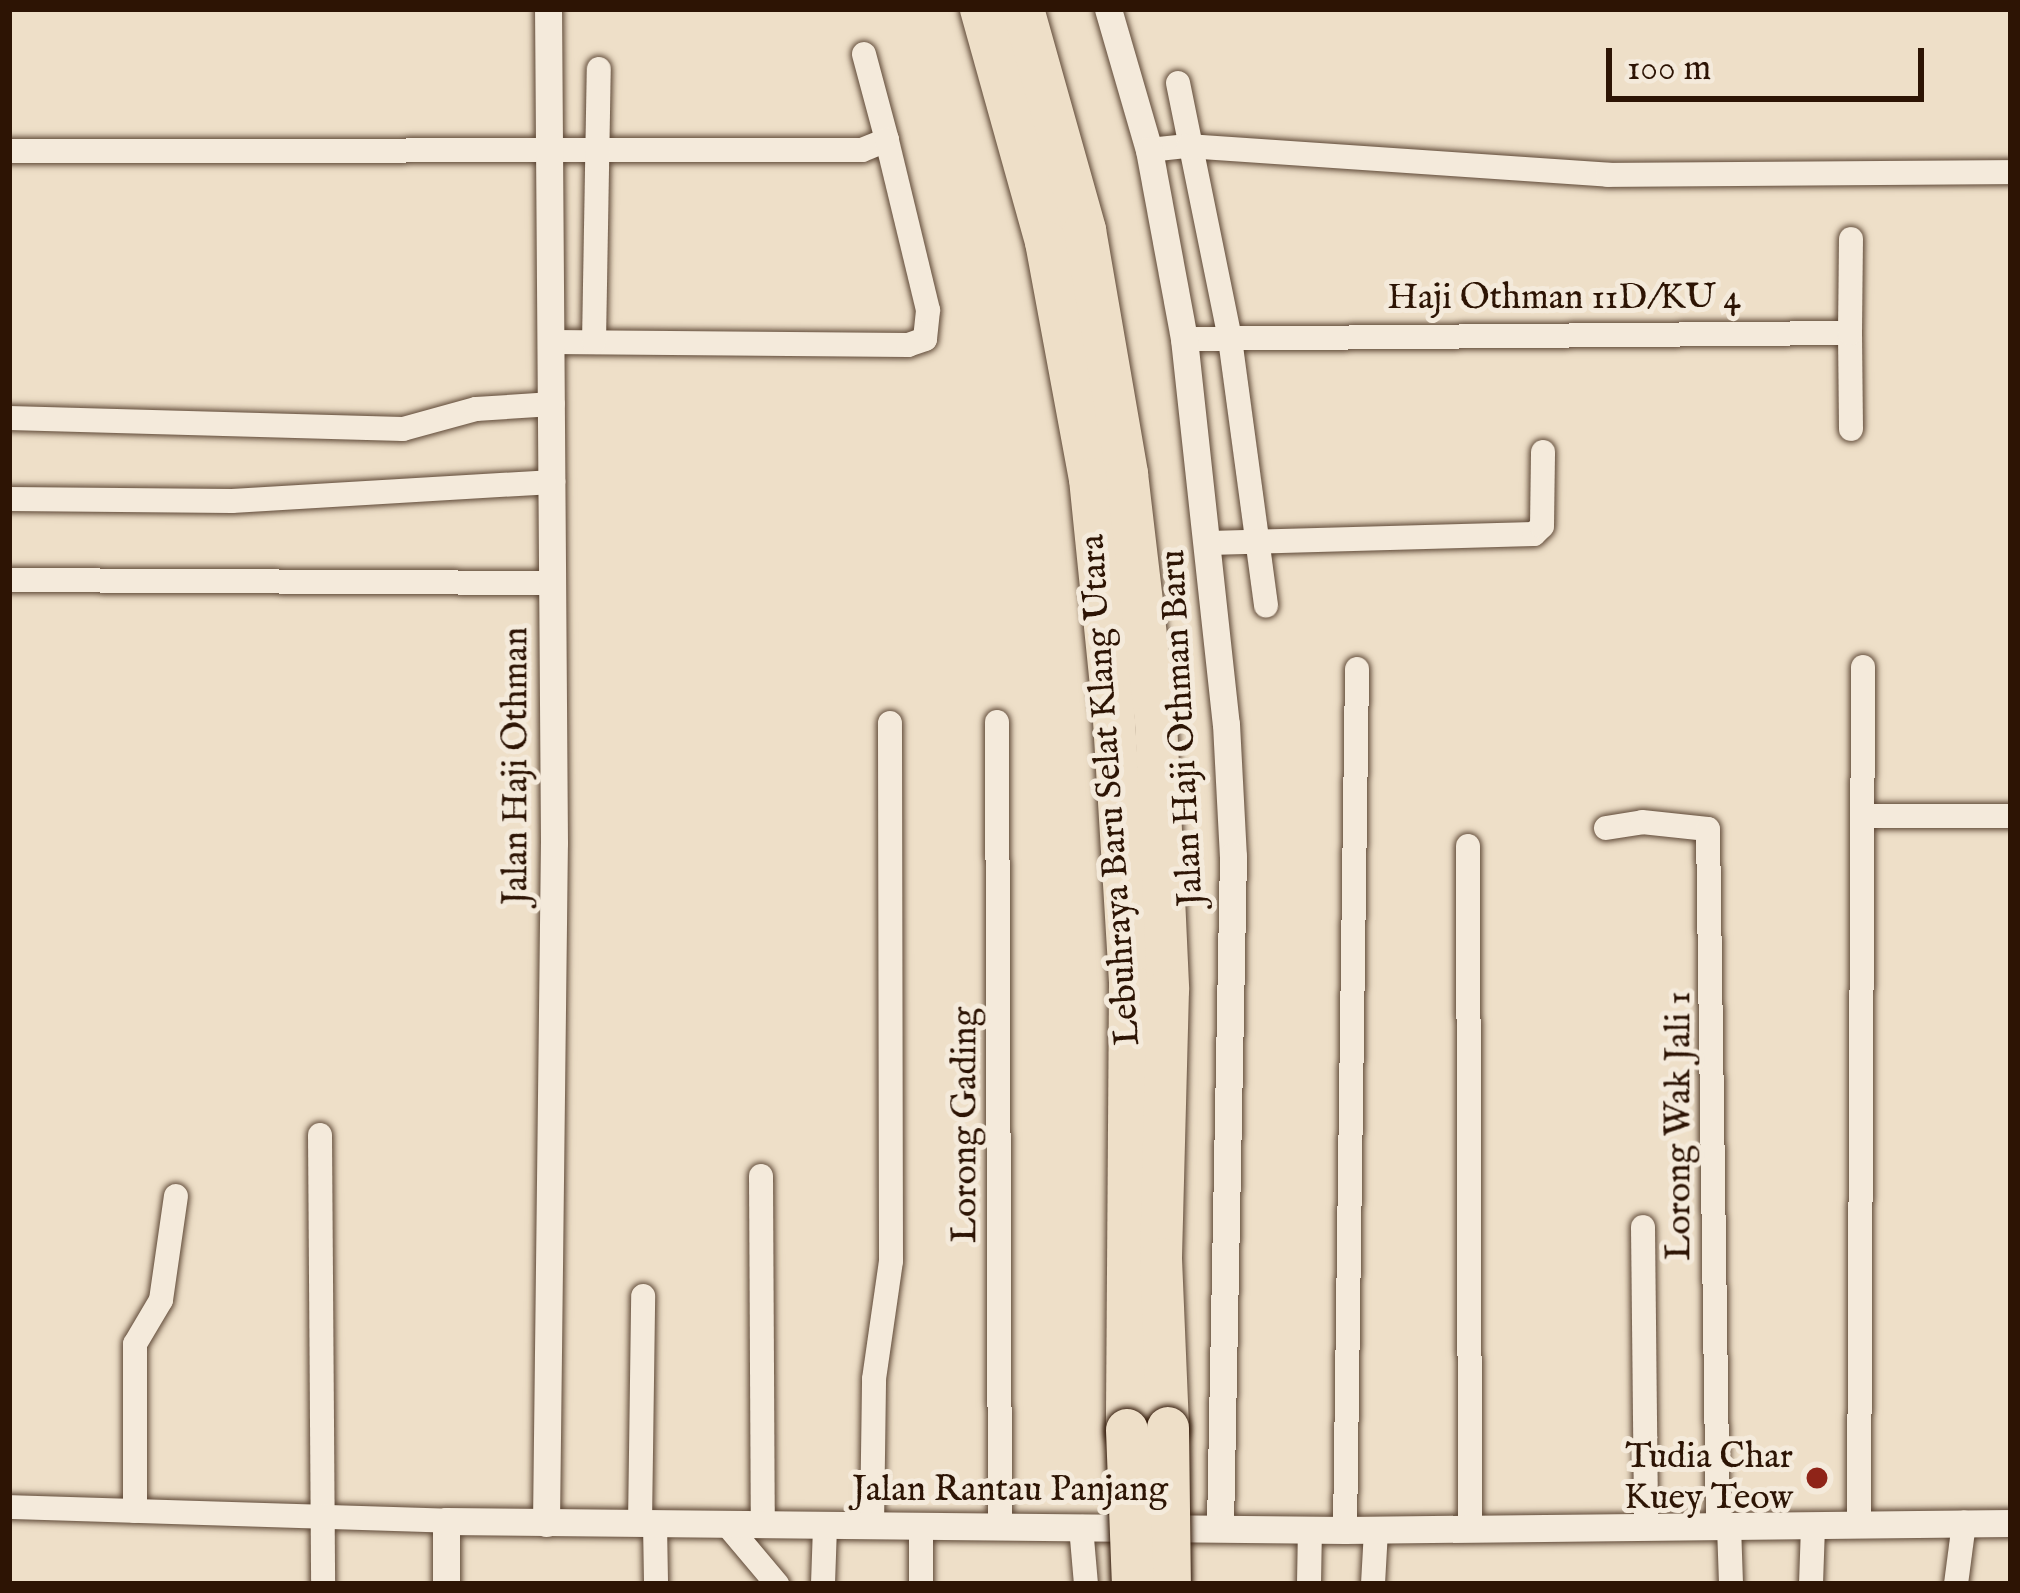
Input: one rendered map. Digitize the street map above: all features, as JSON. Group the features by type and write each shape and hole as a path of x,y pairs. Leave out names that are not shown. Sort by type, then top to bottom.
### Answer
{"highway":[{"name":"Lebuhraya Baru Selat Klang Utara","path":"981,9 1050,263 1090,479 1111,681 1130,985 1122,1258 1147,1429 1158,1583"},
{"name":"Lebuhraya Baru Selat Klang Utara","path":"1024,9 1085,230 1127,474 1156,721 1168,990 1161,1259 1147,1429"}],"street":[{"name":"Jalan Haji Othman","path":"546,1523 554,404 548,9"},
{"name":"Jalan Haji Othman Baru","path":"1108,9 1149,151 1184,339 1209,543 1233,856 1220,1526"},
{"path":"551,342 908,345 925,339 928,310 864,54"},
{"path":"594,342 598,69"},
{"path":"1178,83 1230,339 1266,606"},
{"path":"9,151 596,154 862,150 887,140"},
{"path":"1149,151 1188,146 1608,175 2011,172"},
{"path":"1851,239 1851,429"},
{"name":"Haji Othman 11D/KU 4","path":"1184,339 1850,333"},
{"path":"9,418 403,430 476,409 554,404"},
{"path":"1209,543 1534,535 1542,526 1543,452"},
{"path":"9,499 232,502 553,482"},
{"path":"9,580 553,583"},
{"path":"1859,1524 1863,667"},
{"path":"1345,1530 1357,669"},
{"name":"Lorong Gading","path":"997,722 1000,1528"},
{"path":"872,1527 874,1379 891,1261 890,723"},
{"path":"1863,816 2011,816"},
{"name":"Lorong Wak Jali 1","path":"1606,828 1642,822 1708,829 1724,1526"},
{"path":"1468,845 1470,1529"},
{"path":"320,1136 323,1584"},
{"path":"761,1176 763,1526"},
{"path":"135,1510 135,1344 161,1300 176,1196"},
{"path":"1643,1227 1646,1527"},
{"path":"643,1296 648,1524 656,1584"},
{"name":"Jalan Rantau Panjang","path":"9,1507 729,1527 1376,1530 2011,1523"},
{"path":"446,1521 446,1584"},
{"path":"1956,1584 1964,1523"},
{"path":"824,1584 825,1526"},
{"path":"1724,1526 1731,1584"},
{"path":"1811,1584 1813,1526"},
{"path":"729,1527 777,1584"},
{"path":"920,1584 921,1528"},
{"path":"1081,1528 1087,1584"},
{"path":"1309,1584 1310,1529"},
{"path":"1373,1584 1376,1530"}],"place":[{"name":"Tudia Char Kuey Teow","path":"1817,1478"}]}
